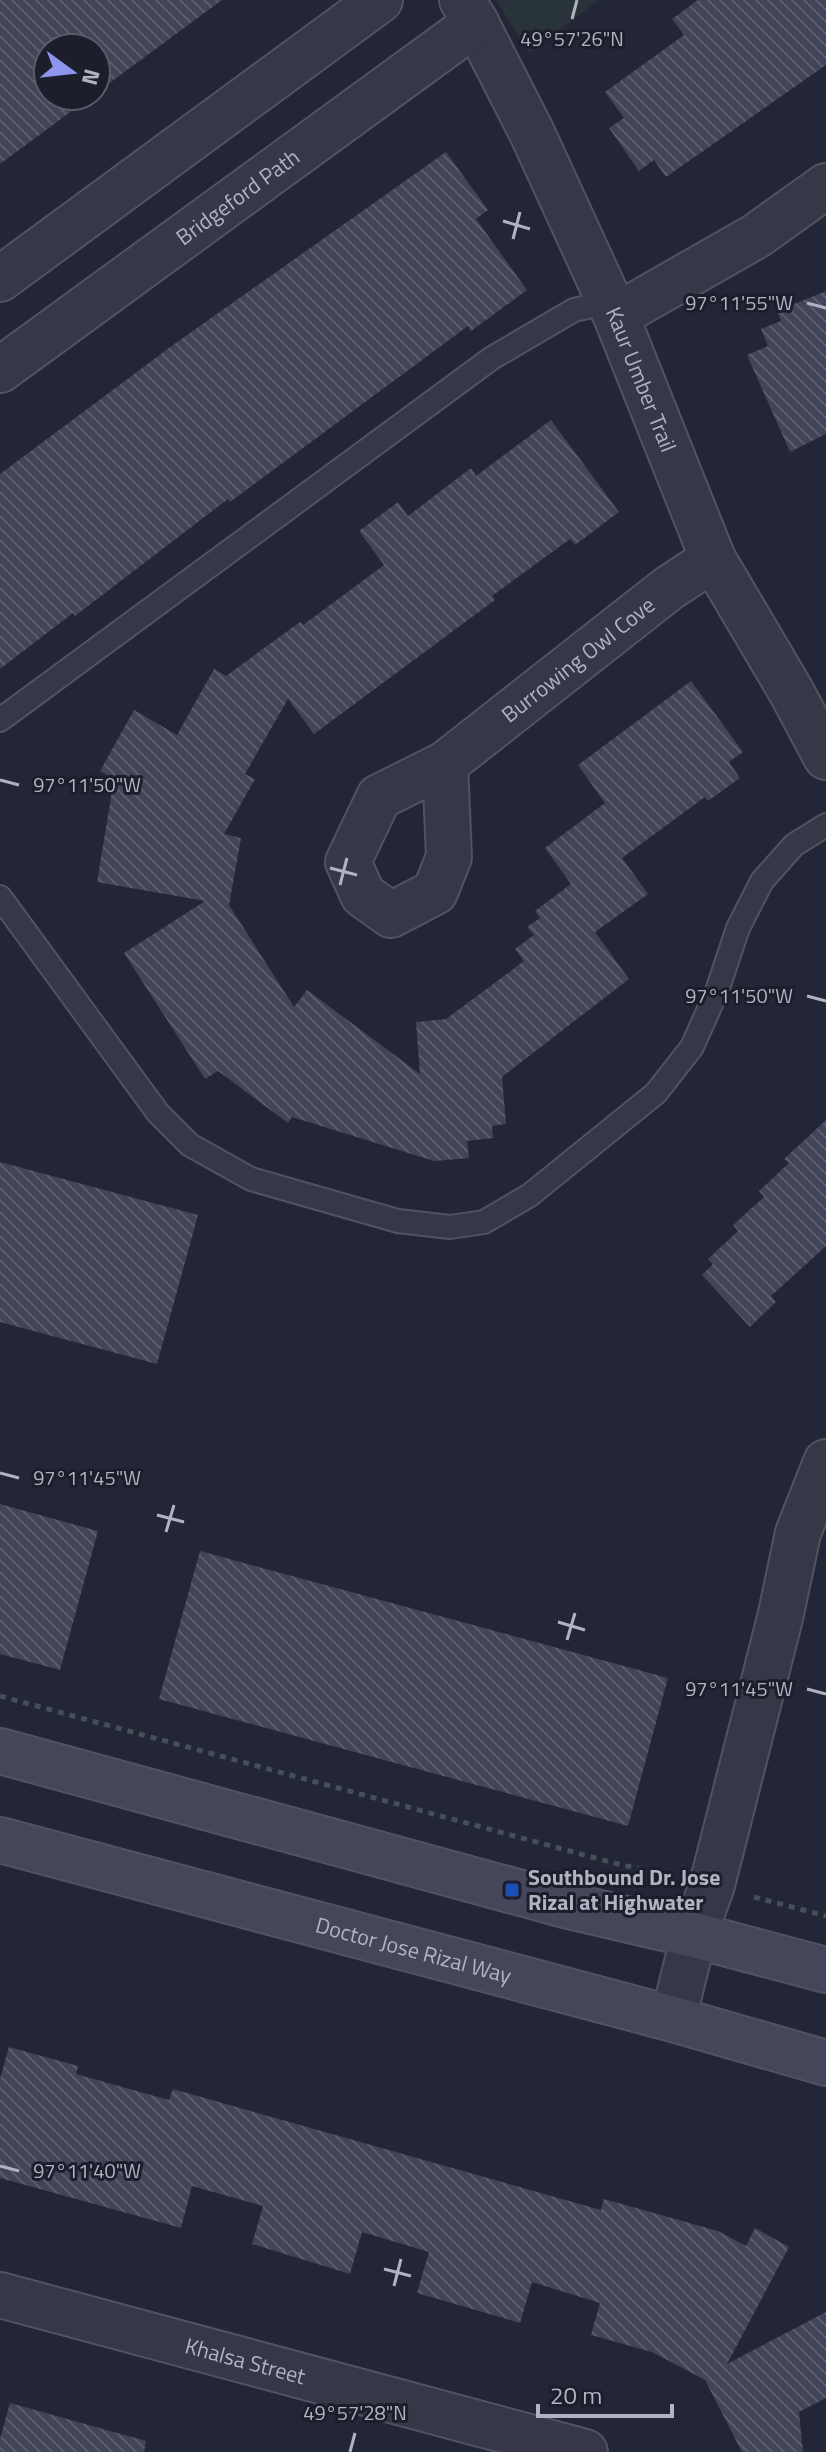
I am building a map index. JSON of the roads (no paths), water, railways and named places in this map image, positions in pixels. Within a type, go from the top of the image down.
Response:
[{"type":"street","points":[[0,279],[380,0]]},
{"type":"street","name":"Kaur Umber Trail","points":[[469,11],[532,133],[613,309],[713,559],[826,757]]},
{"type":"street","name":"Bridgeford Path","points":[[0,370],[469,11]]},
{"type":"street","points":[[613,309],[756,236],[826,186]]},
{"type":"street","name":"Burrowing Owl Cove","points":[[445,764],[669,588],[713,559]]},
{"type":"street","points":[[673,2019],[694,1935],[712,1885],[780,1618],[812,1536],[826,1462]]},
{"type":"street","points":[[0,1751],[565,1905],[826,1970]]},
{"type":"street","name":"Doctor Jose Rizal Way","points":[[0,1840],[673,2019],[826,2063]]},
{"type":"street","name":"Khalsa Street","points":[[0,2295],[585,2452]]},
{"type":"lane","points":[[0,720],[492,358],[574,310],[613,309]]},
{"type":"lane","points":[[0,897],[158,1113],[190,1145],[251,1179],[398,1221],[450,1227],[484,1222],[530,1195],[656,1093],[692,1047],[717,991],[738,928],[762,881],[794,845],[826,825]]},
{"type":"place","name":"Southbound Dr. Jose Rizal at Highwater","points":[[512,1890]]}]
